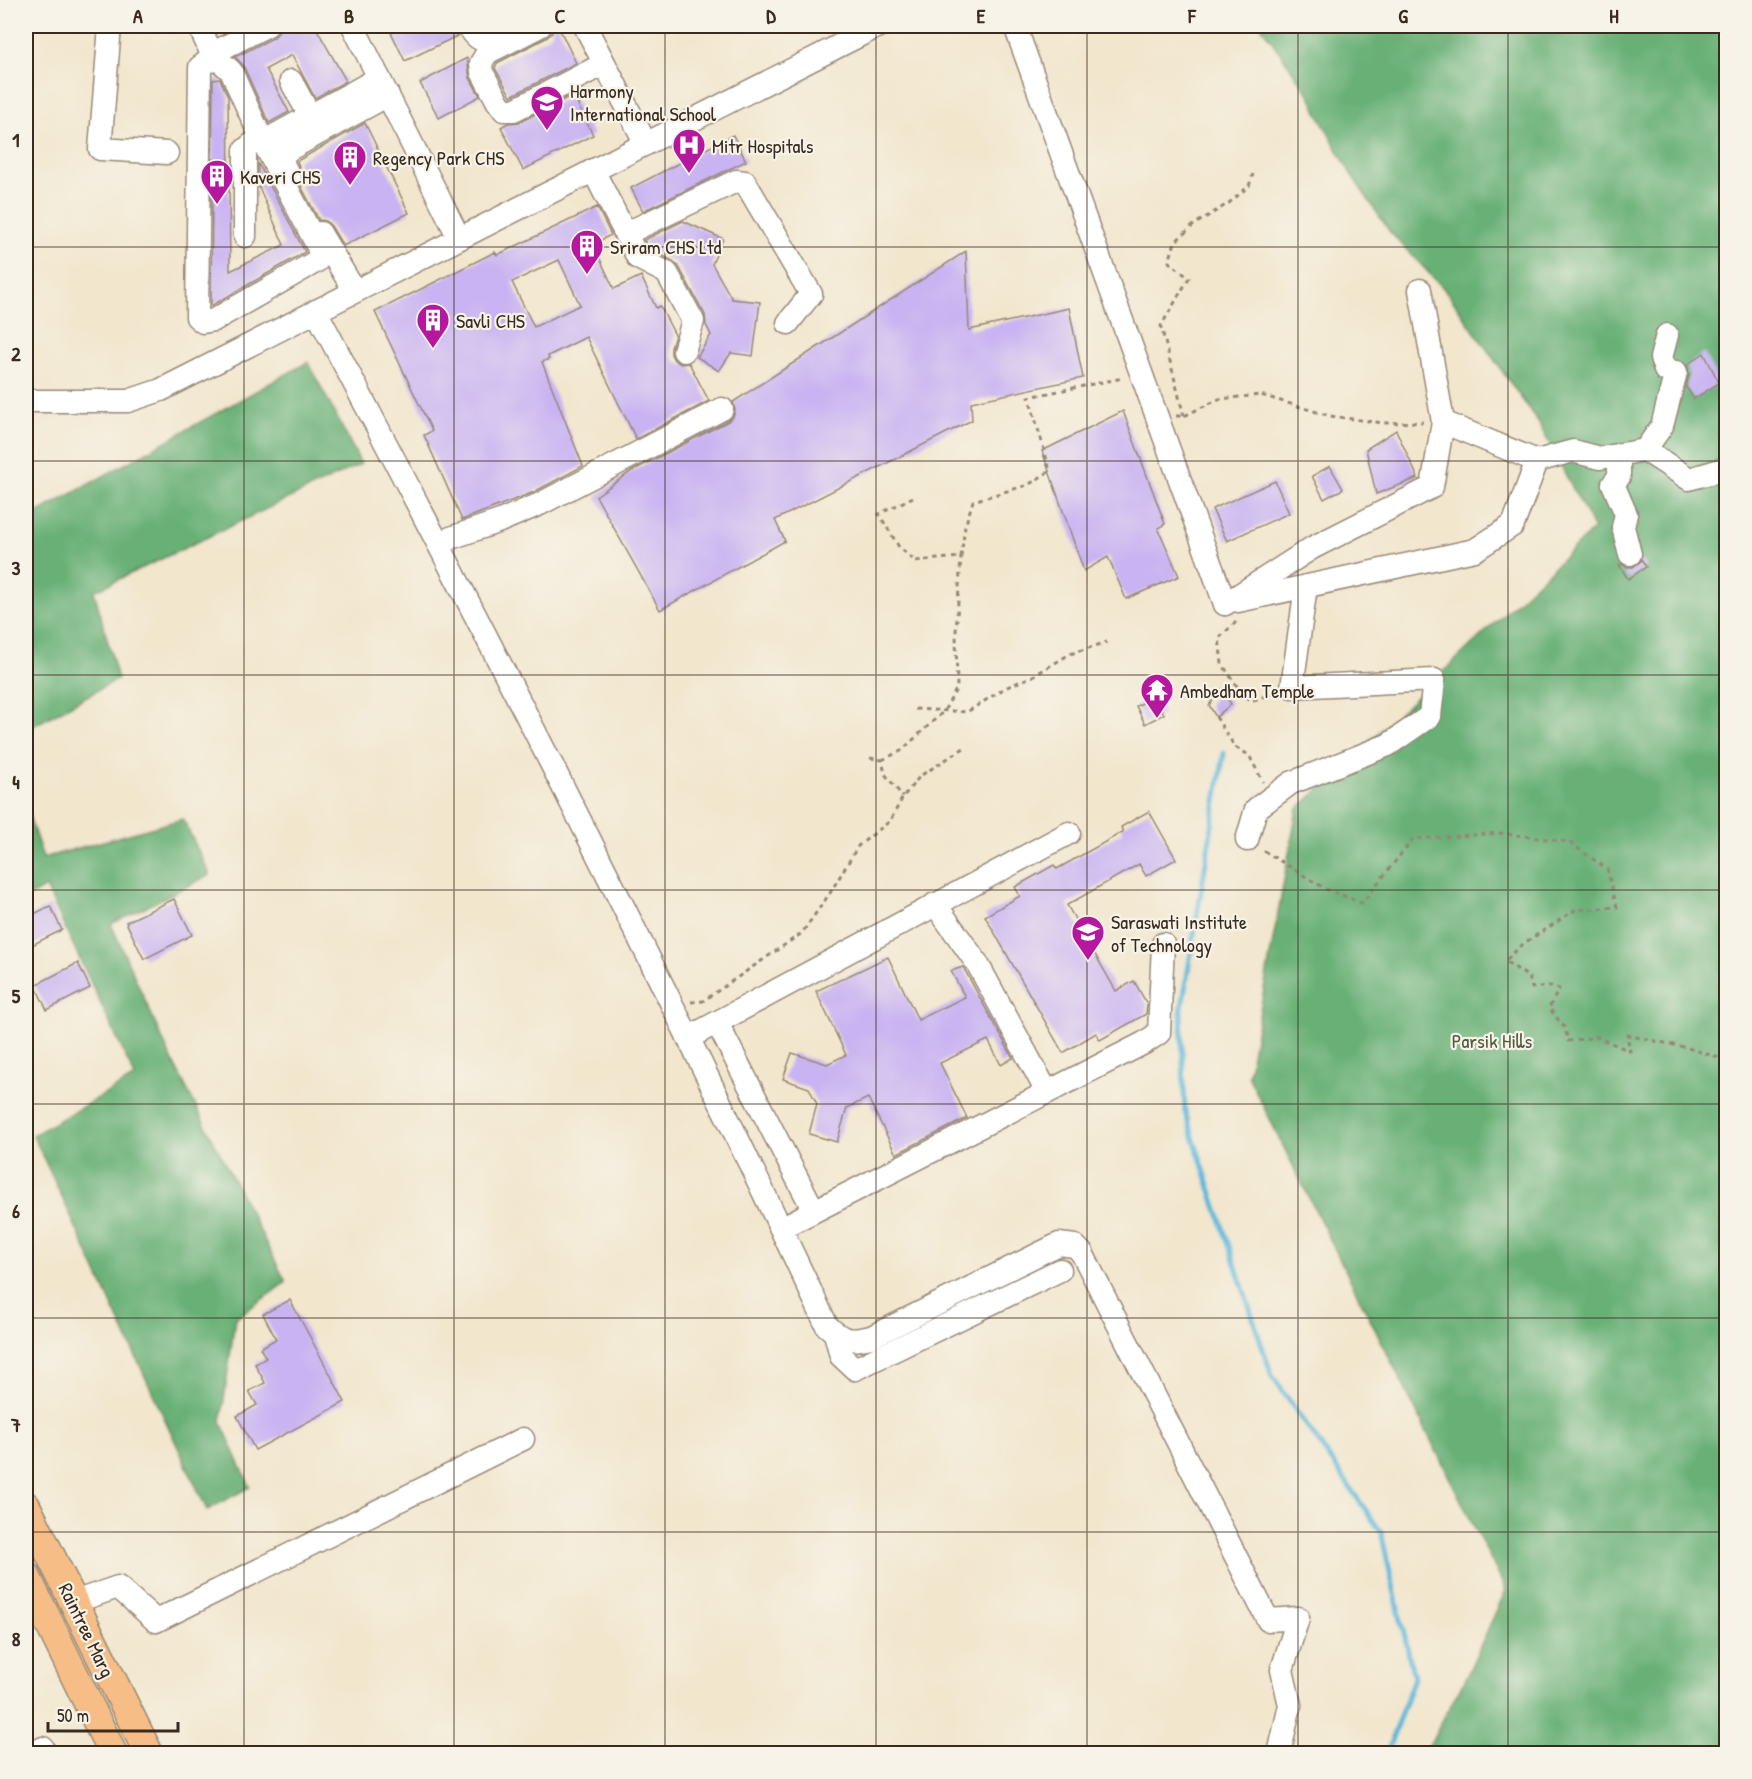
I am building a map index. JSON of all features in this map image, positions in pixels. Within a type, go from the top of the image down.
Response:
[{"type":"main road","name":"Raintree Marg","points":[[26,1506],[149,1754]]},
{"type":"main road","name":"Raintree Marg","points":[[26,1576],[113,1754]]},
{"type":"street","points":[[110,26],[100,149],[167,153]]},
{"type":"street","points":[[199,26],[210,50],[217,51],[266,26]]},
{"type":"street","points":[[353,26],[459,238]]},
{"type":"street","points":[[469,26],[474,36],[481,40],[488,40],[513,26]]},
{"type":"street","points":[[540,26],[487,53],[481,63],[482,72],[504,110],[514,110],[604,64]]},
{"type":"street","points":[[585,26],[646,144]]},
{"type":"street","points":[[26,401],[113,402],[144,397],[878,26]]},
{"type":"street","points":[[1015,26],[1225,604]]},
{"type":"street","points":[[219,60],[227,65],[264,142],[318,246],[320,255],[317,261],[214,320],[203,322],[197,317],[200,67],[208,61],[219,60]]},
{"type":"street","points":[[291,81],[310,116]]},
{"type":"street","points":[[245,236],[245,150],[252,144],[264,142],[310,116],[383,86]]},
{"type":"street","points":[[354,291],[284,166],[282,157],[288,150],[383,86]]},
{"type":"street","points":[[594,170],[638,258],[667,273],[693,321],[684,351]]},
{"type":"street","points":[[625,234],[736,181],[745,182],[811,294],[788,322]]},
{"type":"street","points":[[1225,604],[1312,548],[1432,487],[1443,422],[1420,290]]},
{"type":"street","points":[[316,311],[439,542],[743,1146],[827,1326],[840,1338],[853,1341],[871,1337],[1059,1244],[1075,1246],[1082,1253],[1268,1620],[1298,1618],[1282,1670],[1290,1705],[1280,1754]]},
{"type":"street","points":[[1645,450],[1662,426],[1676,372],[1665,370],[1661,358],[1667,335]]},
{"type":"street","points":[[439,542],[500,521],[540,504],[722,409]]},
{"type":"street","points":[[1443,422],[1537,460],[1573,451],[1600,458],[1645,450],[1689,479],[1724,469],[1726,471]]},
{"type":"street","points":[[1618,455],[1619,477],[1613,484],[1626,514],[1623,527],[1630,554]]},
{"type":"street","points":[[1225,604],[1474,550],[1513,525],[1537,460]]},
{"type":"street","points":[[1247,840],[1256,809],[1291,783],[1388,745],[1430,717],[1434,680],[1292,687],[1306,586]]},
{"type":"street","points":[[688,1038],[1069,833]]},
{"type":"street","points":[[935,904],[977,963],[1047,1092]]},
{"type":"street","points":[[782,1228],[1144,1043],[1159,1033],[1163,944]]},
{"type":"street","points":[[717,1023],[814,1211]]},
{"type":"street","points":[[835,1333],[841,1356],[855,1369],[1059,1270]]},
{"type":"street","points":[[74,1602],[118,1587],[156,1621],[523,1439]]},
{"type":"path","points":[[1184,416],[1161,326],[1189,278],[1168,262],[1175,242],[1194,225],[1229,203],[1249,186],[1253,174]]},
{"type":"path","points":[[870,758],[882,760],[901,751],[944,711],[957,688],[956,632],[961,557],[965,526],[973,501],[1028,485],[1050,471],[1029,398],[1141,375]]},
{"type":"path","points":[[1156,415],[1184,416],[1219,399],[1261,395],[1330,416],[1383,423],[1443,422]]},
{"type":"path","points":[[913,497],[879,514],[899,547],[915,561],[961,557]]},
{"type":"path","points":[[1244,618],[1236,622],[1219,638],[1222,664],[1239,689],[1251,701],[1292,687]]},
{"type":"path","points":[[915,709],[967,712],[1005,688],[1033,676],[1070,654],[1107,642]]},
{"type":"path","points":[[1216,717],[1235,747],[1249,755],[1270,798]]},
{"type":"path","points":[[671,1004],[703,1001],[802,933],[830,893],[858,846],[890,821],[903,797],[920,776],[964,748]]},
{"type":"path","points":[[882,760],[885,774],[903,797]]},
{"type":"path","points":[[1247,840],[1326,890],[1362,903],[1413,839],[1500,833],[1569,842],[1606,869],[1617,907],[1575,910],[1523,944],[1505,961],[1529,977],[1532,988],[1550,986],[1559,989],[1548,1008],[1565,1028],[1568,1041],[1597,1037],[1630,1051],[1627,1035],[1688,1048],[1726,1060]]},
{"type":"green space","name":"Parsik Hills","points":[[1261,26],[1726,26],[1726,1753],[1425,1753],[1467,1675],[1506,1590],[1248,1076],[1297,810],[1594,529],[1538,422],[1446,291],[1390,232],[1351,174],[1311,97]]},
{"type":"green space","points":[[308,362],[361,464],[94,591],[118,679],[26,730],[28,518]]},
{"type":"green space","points":[[26,807],[43,858],[183,819],[210,875],[111,924],[169,1054],[286,1282],[235,1319],[221,1422],[250,1487],[207,1510],[33,1135],[135,1077],[46,887],[26,898]]},
{"type":"building","name":"Kaveri CHS","points":[[279,26],[315,26],[346,81],[315,98],[292,55],[266,69],[289,112],[269,123],[243,65],[235,57],[273,38],[278,33]]},
{"type":"building","points":[[388,26],[456,26],[459,35],[405,61]]},
{"type":"building","points":[[553,26],[558,26],[576,63],[511,96],[495,68],[497,63],[546,38],[552,33]]},
{"type":"building","points":[[467,58],[470,78],[480,96],[439,118],[420,83]]},
{"type":"building","name":"Kaveri CHS","points":[[220,79],[228,97],[230,271],[284,245],[258,185],[258,163],[305,252],[211,306],[213,80]]},
{"type":"building","name":"Harmony International School","points":[[573,95],[593,135],[523,170],[501,127],[508,123],[520,122]]},
{"type":"building","name":"Regency Park CHS","points":[[365,123],[409,213],[343,246],[331,226],[326,221],[319,220],[301,186],[303,178],[297,161]]},
{"type":"building","name":"Mitr Hospitals","points":[[733,135],[746,161],[643,211],[631,188]]},
{"type":"building","points":[[597,207],[611,235],[593,244],[614,289],[641,276],[656,308],[660,306],[675,335],[671,348],[674,360],[681,364],[689,363],[709,401],[636,439],[586,337],[548,356],[549,359],[542,362],[583,466],[534,492],[462,520],[424,435],[432,431],[375,312],[495,252],[497,255]],"holes":[[[559,260],[580,305],[534,327],[512,282]]]},
{"type":"building","points":[[683,221],[723,239],[712,264],[732,299],[760,302],[753,356],[731,353],[719,371],[697,357],[711,335],[706,325],[705,315],[679,267],[673,261],[648,248],[644,240]]},
{"type":"building","points":[[966,251],[969,330],[1069,308],[1083,378],[971,402],[972,420],[775,520],[785,541],[660,610],[596,496],[632,471],[728,421],[733,417],[735,410],[733,402]]},
{"type":"building","points":[[1704,353],[1719,383],[1694,399],[1686,387],[1689,375],[1687,365]]},
{"type":"building","points":[[1123,411],[1165,524],[1158,528],[1179,576],[1126,599],[1108,557],[1084,571],[1042,451]]},
{"type":"building","points":[[1396,430],[1418,478],[1376,494],[1366,449]]},
{"type":"building","points":[[1330,466],[1343,489],[1324,499],[1312,476]]},
{"type":"building","points":[[1275,481],[1289,513],[1227,541],[1212,509]]},
{"type":"building","points":[[1642,560],[1646,567],[1628,579],[1619,565],[1633,567]]},
{"type":"building","points":[[1221,689],[1231,704],[1216,717],[1209,705]]},
{"type":"building","points":[[1155,697],[1164,714],[1145,724],[1136,706]]},
{"type":"building","points":[[1149,811],[1176,859],[1146,876],[1139,864],[1067,905],[1116,991],[1134,981],[1147,1004],[1146,1014],[1100,1040],[1096,1033],[1063,1053],[985,916],[1020,896],[1015,887],[1054,865],[1057,869],[1123,832],[1121,827]]},
{"type":"building","points":[[174,899],[192,935],[144,959],[126,922]]},
{"type":"building","points":[[50,906],[62,930],[26,948],[26,918]]},
{"type":"building","points":[[888,957],[918,1020],[965,997],[951,971],[963,967],[1013,1058],[1001,1065],[988,1040],[940,1063],[967,1118],[896,1154],[868,1098],[847,1108],[837,1142],[809,1134],[817,1104],[809,1088],[783,1079],[792,1053],[827,1064],[846,1055],[816,991]]},
{"type":"building","points":[[78,963],[90,988],[47,1010],[35,985]]},
{"type":"building","points":[[290,1300],[345,1402],[255,1450],[237,1416],[257,1405],[249,1391],[265,1383],[255,1364],[266,1358],[260,1348],[276,1339],[263,1314]]},
{"type":"waterway","points":[[1224,753],[1181,1013],[1185,1112],[1272,1376],[1381,1532],[1414,1678],[1386,1754]]},
{"type":"place","name":"Harmony International School","points":[[547,131]]},
{"type":"place","name":"Mitr Hospitals","points":[[689,174]]},
{"type":"place","name":"Regency Park CHS","points":[[350,186]]},
{"type":"place","name":"Kaveri CHS","points":[[217,205]]},
{"type":"place","name":"Sriram CHS Ltd","points":[[587,275]]},
{"type":"place","name":"Savli CHS","points":[[433,349]]},
{"type":"place","name":"Ambedham Temple","points":[[1157,719]]},
{"type":"place","name":"Saraswati Institute of Technology","points":[[1088,961]]}]
